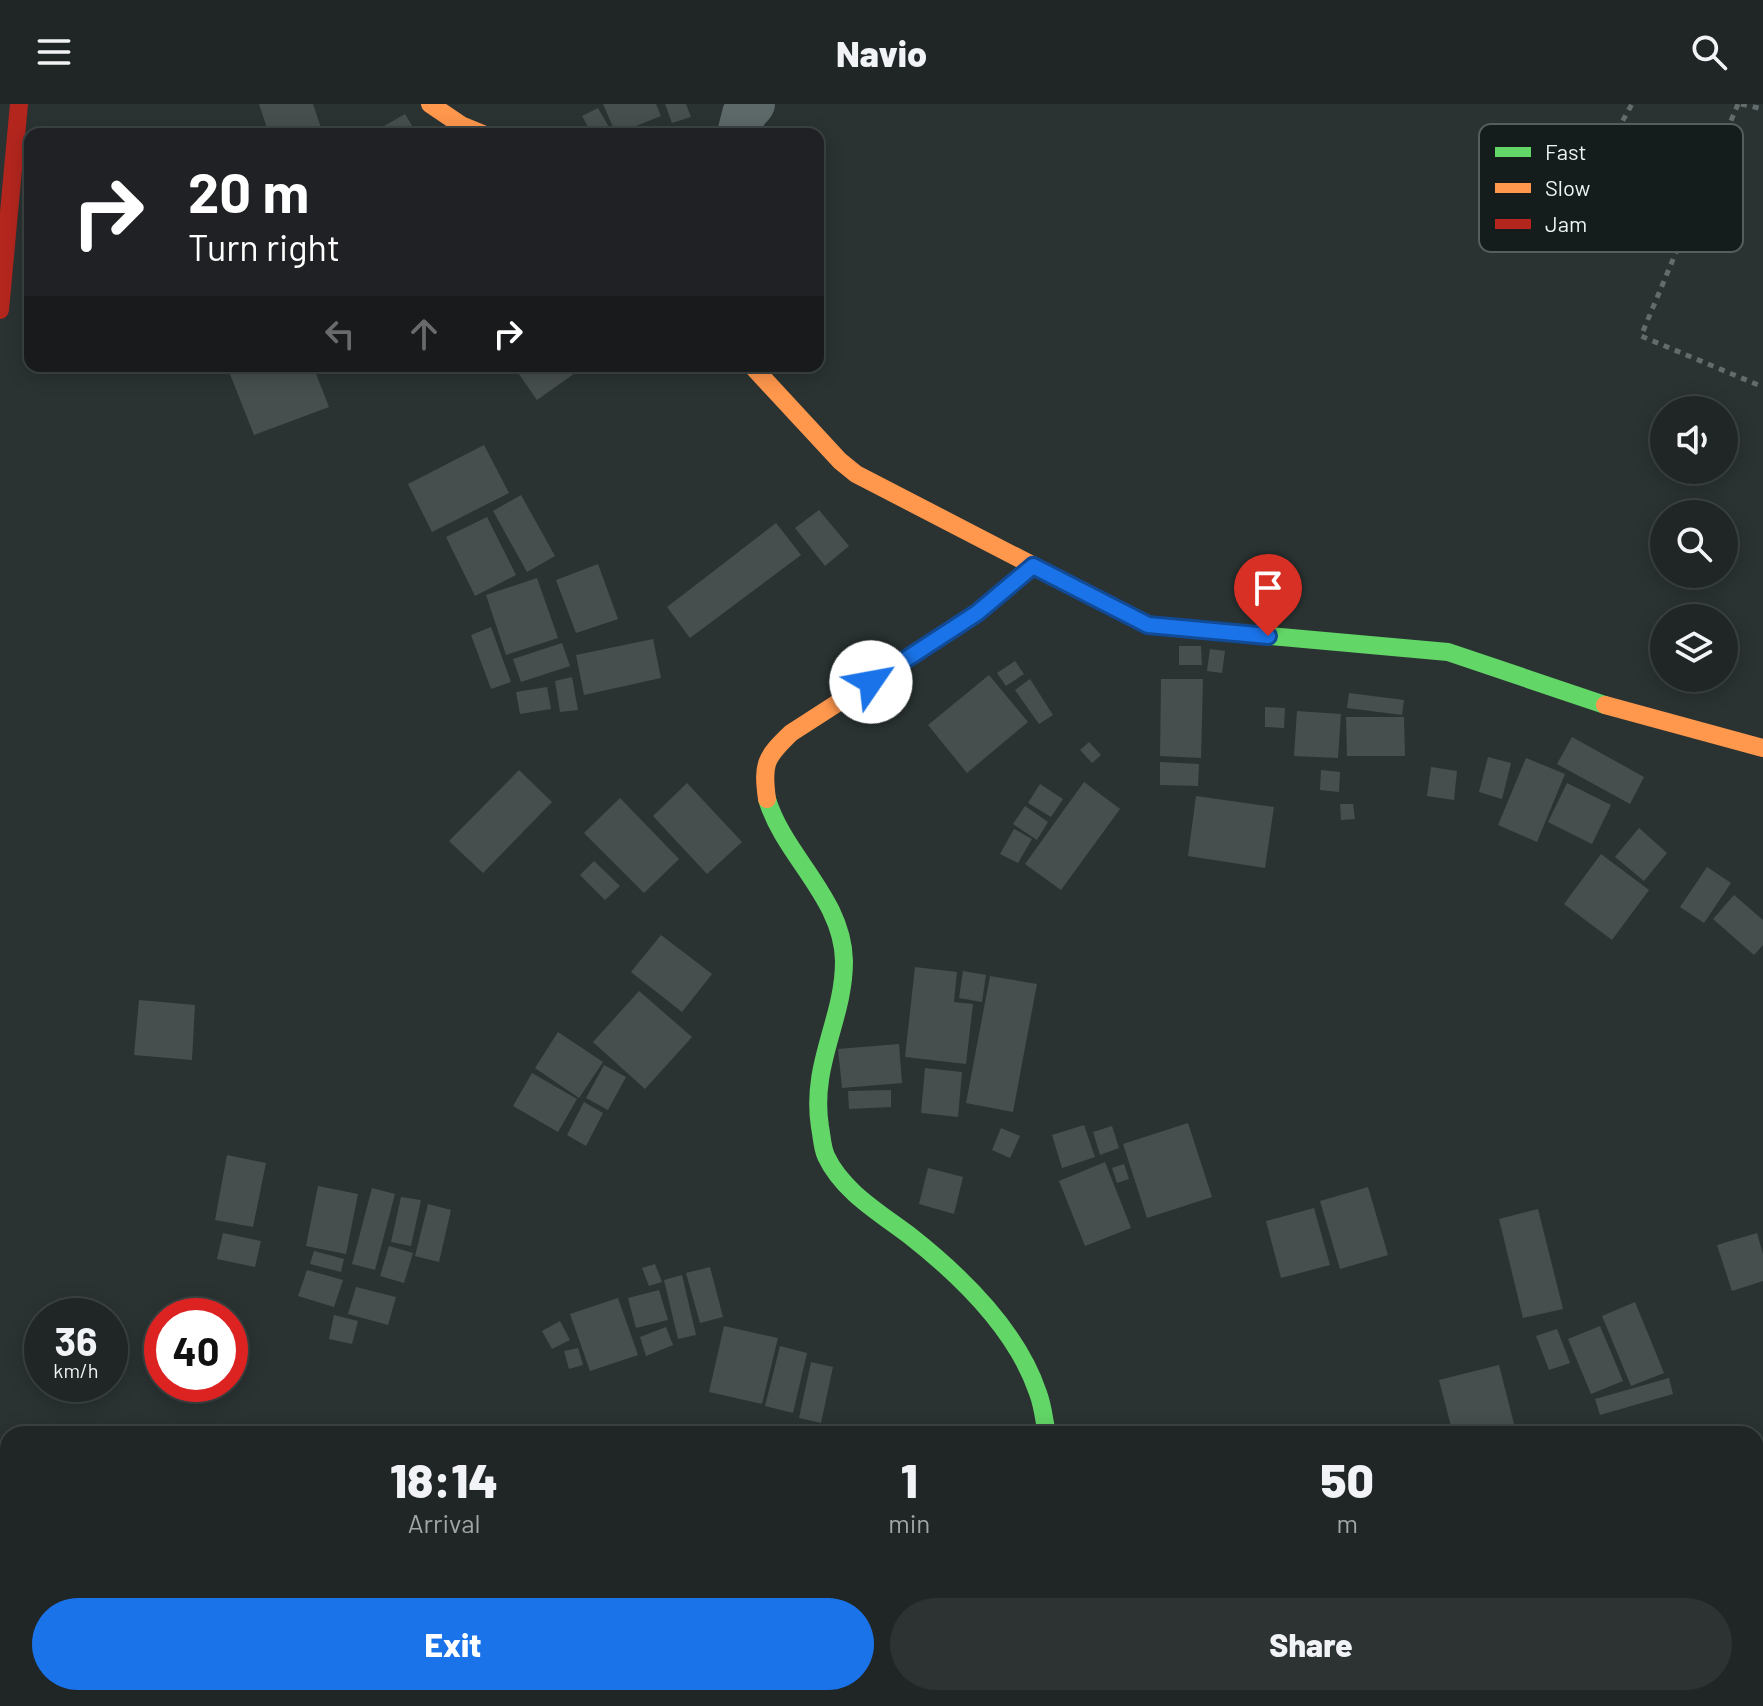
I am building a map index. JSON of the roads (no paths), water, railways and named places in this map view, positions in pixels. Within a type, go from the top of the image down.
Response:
[{"type":"street","points":[[0,310],[19,104]]},
{"type":"street","points":[[430,104],[468,128]]},
{"type":"street","points":[[740,128],[744,114],[753,104]]},
{"type":"street","points":[[758,372],[840,461],[856,474],[1148,625],[1448,652],[1590,701],[1763,748]]},
{"type":"street","points":[[1033,566],[977,613],[791,733],[771,752],[763,777],[780,831],[835,916],[842,938],[845,966],[843,990],[819,1072],[818,1114],[825,1157],[840,1179],[925,1249],[970,1292],[1001,1328],[1038,1391],[1045,1426]]}]
